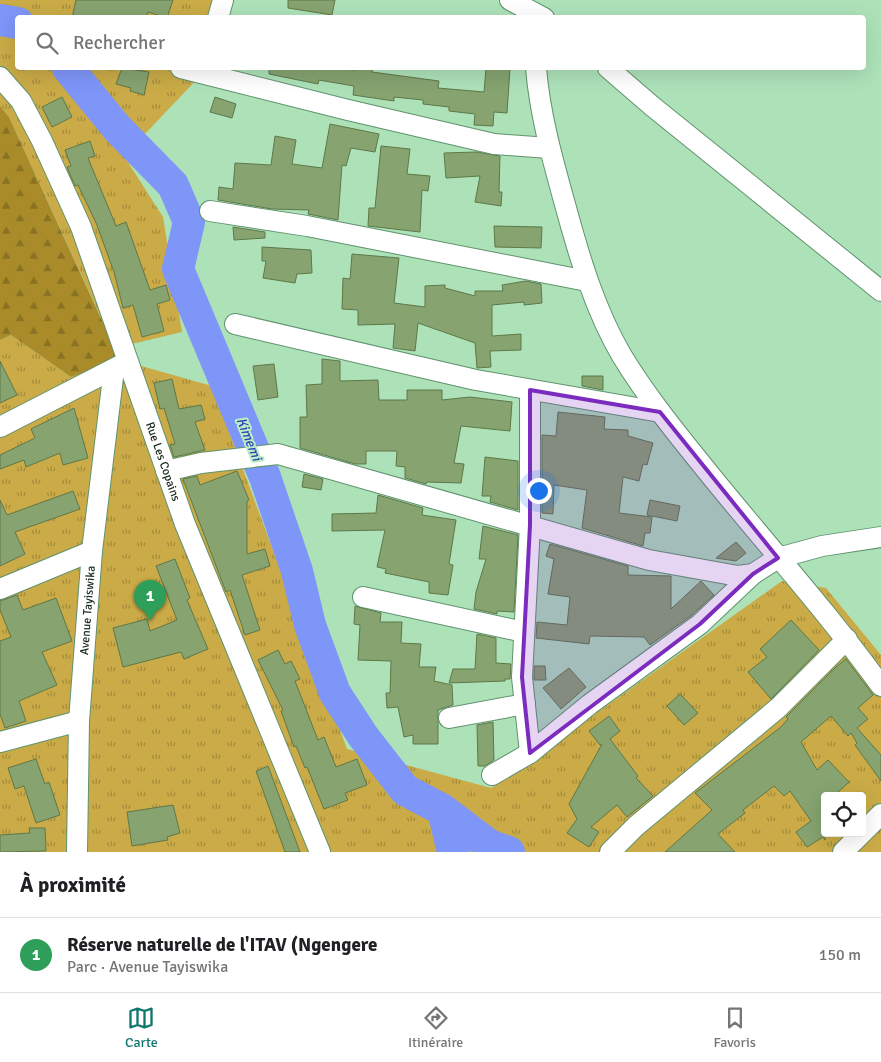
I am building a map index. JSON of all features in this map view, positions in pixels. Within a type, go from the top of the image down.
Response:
[{"type":"street","points":[[219,15],[223,0]]},
{"type":"street","points":[[510,0],[536,11]]},
{"type":"street","points":[[204,70],[348,110],[494,144],[549,148]]},
{"type":"street","points":[[536,70],[539,104],[549,148],[586,281],[622,354],[660,412],[778,558],[848,639],[881,686]]},
{"type":"street","points":[[610,70],[881,291]]},
{"type":"street","name":"Rue Les Copains","points":[[0,77],[21,101],[46,149],[81,227],[121,365],[166,471],[207,583],[320,852]]},
{"type":"street","points":[[210,211],[307,226],[586,281]]},
{"type":"street","points":[[235,324],[530,390],[660,412]]},
{"type":"street","points":[[0,428],[121,365]]},
{"type":"street","name":"Avenue Tayiswika","points":[[77,852],[79,722],[92,551],[121,365]]},
{"type":"street","points":[[530,390],[530,526],[522,677],[530,753]]},
{"type":"street","points":[[166,471],[236,458],[278,454],[649,560],[738,576],[753,574]]},
{"type":"street","points":[[492,775],[530,753],[590,704],[700,624],[753,574],[778,558],[822,546],[881,537]]},
{"type":"street","points":[[0,589],[92,551]]},
{"type":"street","points":[[363,597],[524,632]]},
{"type":"street","points":[[610,852],[636,826],[778,708],[848,639]]},
{"type":"street","points":[[449,718],[525,704]]},
{"type":"street","points":[[0,742],[79,722]]},
{"type":"street","points":[[843,852],[881,814]]},
{"type":"highlighted area","points":[[530,390],[660,412],[778,558],[753,574],[700,624],[530,753],[522,677],[530,525]]},
{"type":"green space","points":[[0,0],[219,0],[215,15],[15,15],[15,70],[202,70],[201,75],[124,156],[163,217],[182,332],[115,348],[9,117],[0,106]]},
{"type":"green space","points":[[0,106],[9,117],[120,360],[71,377],[11,335],[0,340]]},
{"type":"green space","points":[[11,335],[71,377],[120,360],[212,386],[347,749],[491,788],[782,581],[826,588],[881,655],[881,852],[0,852],[0,340]]},
{"type":"building","points":[[76,0],[173,0],[168,15],[158,15],[148,12],[147,15],[73,15]]},
{"type":"building","points":[[288,0],[335,0],[332,15],[288,8]]},
{"type":"building","points":[[121,70],[149,72],[144,95],[130,91],[131,88],[116,84]]},
{"type":"building","points":[[269,70],[372,70],[372,72],[439,81],[438,88],[484,92],[486,70],[510,70],[507,113],[494,112],[493,126],[474,125],[475,114],[449,111],[449,107],[423,104],[423,100],[394,97],[394,101],[353,95],[354,86],[319,80],[318,84],[269,74]]},
{"type":"building","points":[[62,97],[72,117],[52,127],[42,107]]},
{"type":"building","points":[[215,97],[236,104],[232,118],[210,112]]},
{"type":"building","points":[[330,124],[379,134],[375,152],[351,148],[346,166],[342,165],[338,220],[308,214],[309,210],[272,209],[218,200],[219,187],[233,189],[235,163],[271,165],[275,136],[296,140],[292,164],[322,168]]},
{"type":"building","points":[[90,141],[95,156],[88,158],[116,226],[126,222],[150,290],[166,285],[170,300],[157,304],[164,331],[142,337],[133,305],[123,308],[114,272],[97,225],[78,185],[75,186],[67,167],[71,166],[65,150]]},
{"type":"building","points":[[381,146],[410,149],[407,174],[430,176],[428,191],[422,190],[420,232],[368,226],[369,208],[375,208]]},
{"type":"building","points":[[477,152],[500,156],[499,192],[502,192],[501,206],[475,202],[480,176],[446,178],[444,153]]},
{"type":"building","points":[[494,226],[542,227],[541,248],[495,247]]},
{"type":"building","points":[[233,227],[265,232],[265,238],[234,240]]},
{"type":"building","points":[[262,247],[311,250],[312,273],[297,274],[295,283],[263,278],[266,261],[262,261]]},
{"type":"building","points":[[352,254],[399,258],[394,303],[425,307],[425,286],[445,285],[445,288],[475,296],[475,291],[503,291],[502,285],[526,281],[541,284],[542,303],[524,305],[524,302],[492,305],[492,336],[521,334],[521,350],[490,351],[491,367],[477,368],[475,343],[418,323],[415,351],[393,348],[395,324],[358,325],[358,310],[342,309],[343,278],[350,279]]},
{"type":"building","points":[[322,359],[340,361],[340,381],[378,380],[379,400],[407,400],[407,390],[442,390],[442,400],[470,397],[512,402],[510,431],[461,426],[454,463],[464,464],[461,483],[427,482],[426,484],[405,478],[405,467],[396,466],[397,451],[366,451],[366,464],[355,464],[300,448],[300,417],[307,417],[306,385],[322,384]]},
{"type":"building","points":[[0,361],[17,395],[0,403]]},
{"type":"building","points":[[274,364],[278,397],[258,400],[253,366]]},
{"type":"building","points":[[582,376],[603,376],[603,390],[582,386]]},
{"type":"building","points":[[172,379],[179,409],[201,405],[205,419],[195,422],[205,450],[174,457],[170,445],[175,444],[164,408],[160,409],[154,383]]},
{"type":"building","points":[[74,408],[88,458],[63,465],[60,453],[26,467],[24,460],[0,469],[0,455],[35,438],[31,429]]},
{"type":"building","points":[[558,412],[605,417],[604,429],[628,430],[628,436],[653,443],[647,465],[643,464],[639,481],[623,477],[619,513],[652,517],[650,533],[645,533],[643,546],[582,528],[587,490],[554,485],[553,514],[542,513],[542,435],[556,436]]},
{"type":"building","points":[[485,457],[518,461],[518,510],[490,502],[491,496],[482,496]]},
{"type":"building","points":[[237,471],[249,500],[247,501],[247,554],[265,549],[270,566],[242,575],[260,630],[245,635],[230,590],[226,592],[183,479],[197,476],[200,485]]},
{"type":"building","points":[[304,474],[323,479],[321,490],[302,487]]},
{"type":"building","points":[[73,491],[80,509],[15,532],[25,554],[0,566],[0,500],[7,515]]},
{"type":"building","points":[[378,495],[423,508],[422,515],[456,520],[449,564],[453,565],[448,595],[429,593],[429,582],[385,573],[386,569],[377,567],[385,530],[332,531],[332,514],[376,513]]},
{"type":"building","points":[[650,500],[680,506],[677,521],[647,515]]},
{"type":"building","points":[[483,526],[518,535],[514,612],[497,611],[497,614],[474,609],[476,592],[486,559],[479,559]]},
{"type":"building","points":[[736,542],[746,553],[736,561],[716,558]]},
{"type":"building","points":[[550,544],[628,566],[628,575],[671,576],[671,609],[701,581],[714,595],[692,615],[650,645],[644,637],[590,636],[589,644],[536,638],[537,622],[567,625],[570,597],[548,594],[554,559],[546,556]]},
{"type":"building","points":[[175,559],[190,598],[187,600],[208,649],[184,659],[181,652],[123,667],[113,628],[147,619],[150,631],[177,620],[156,566]]},
{"type":"building","points":[[17,595],[23,610],[56,598],[72,641],[42,652],[57,685],[19,701],[26,721],[5,728],[0,714],[0,641],[11,637],[0,610],[0,601]]},
{"type":"building","points":[[355,606],[381,613],[380,622],[402,622],[401,643],[421,644],[419,667],[436,667],[434,681],[452,685],[453,705],[438,710],[438,744],[413,744],[413,735],[404,737],[398,707],[387,708],[386,693],[390,693],[391,661],[358,660],[360,625],[354,624]]},
{"type":"building","points":[[791,620],[819,650],[771,699],[748,672],[767,657],[760,649]]},
{"type":"building","points":[[477,634],[496,638],[496,663],[511,664],[510,679],[505,679],[505,681],[449,683],[453,669],[475,669]]},
{"type":"building","points":[[278,650],[285,664],[291,661],[300,679],[295,681],[318,740],[324,737],[336,767],[357,759],[367,785],[345,793],[348,800],[324,809],[307,767],[305,768],[296,746],[294,747],[281,711],[283,710],[258,660]]},
{"type":"building","points":[[846,659],[873,695],[858,708],[868,719],[857,728],[881,755],[881,781],[855,745],[857,743],[851,733],[848,736],[831,716],[801,742],[817,770],[828,760],[849,782],[838,792],[821,792],[821,837],[823,837],[807,847],[796,832],[811,821],[790,791],[784,796],[774,786],[743,810],[745,813],[718,834],[735,852],[665,852],[712,810],[695,793],[781,727],[788,719],[786,717]]},
{"type":"building","points":[[534,666],[545,666],[546,680],[534,680]]},
{"type":"building","points":[[569,668],[586,687],[561,709],[543,688]]},
{"type":"building","points":[[680,694],[698,713],[684,725],[667,706]]},
{"type":"building","points":[[609,716],[620,731],[610,739],[638,776],[636,778],[653,796],[627,817],[617,805],[591,827],[599,832],[589,847],[567,833],[577,819],[569,804],[602,744],[600,745],[589,731]]},
{"type":"building","points":[[493,722],[494,760],[485,766],[478,766],[477,725]]},
{"type":"building","points":[[36,759],[45,784],[49,782],[60,815],[36,823],[24,786],[15,789],[8,768]]},
{"type":"building","points":[[268,766],[300,852],[285,852],[256,771]]},
{"type":"building","points":[[173,805],[180,833],[167,837],[168,840],[132,846],[127,812]]},
{"type":"building","points":[[29,828],[45,828],[46,851],[0,852],[0,835],[30,833]]},
{"type":"waterway","name":"Kimemi","points":[[0,20],[15,22]]},
{"type":"waterway","name":"Kimemi","points":[[70,70],[117,128],[173,185],[189,222],[178,269],[265,477],[297,571],[310,625],[335,693],[363,736],[405,790],[443,810],[489,845],[509,852]]},
{"type":"waterway","points":[[443,810],[453,852]]},
{"type":"place","name":"Réserve naturelle de l'ITAV (Ngengere","points":[[150,621]]}]
